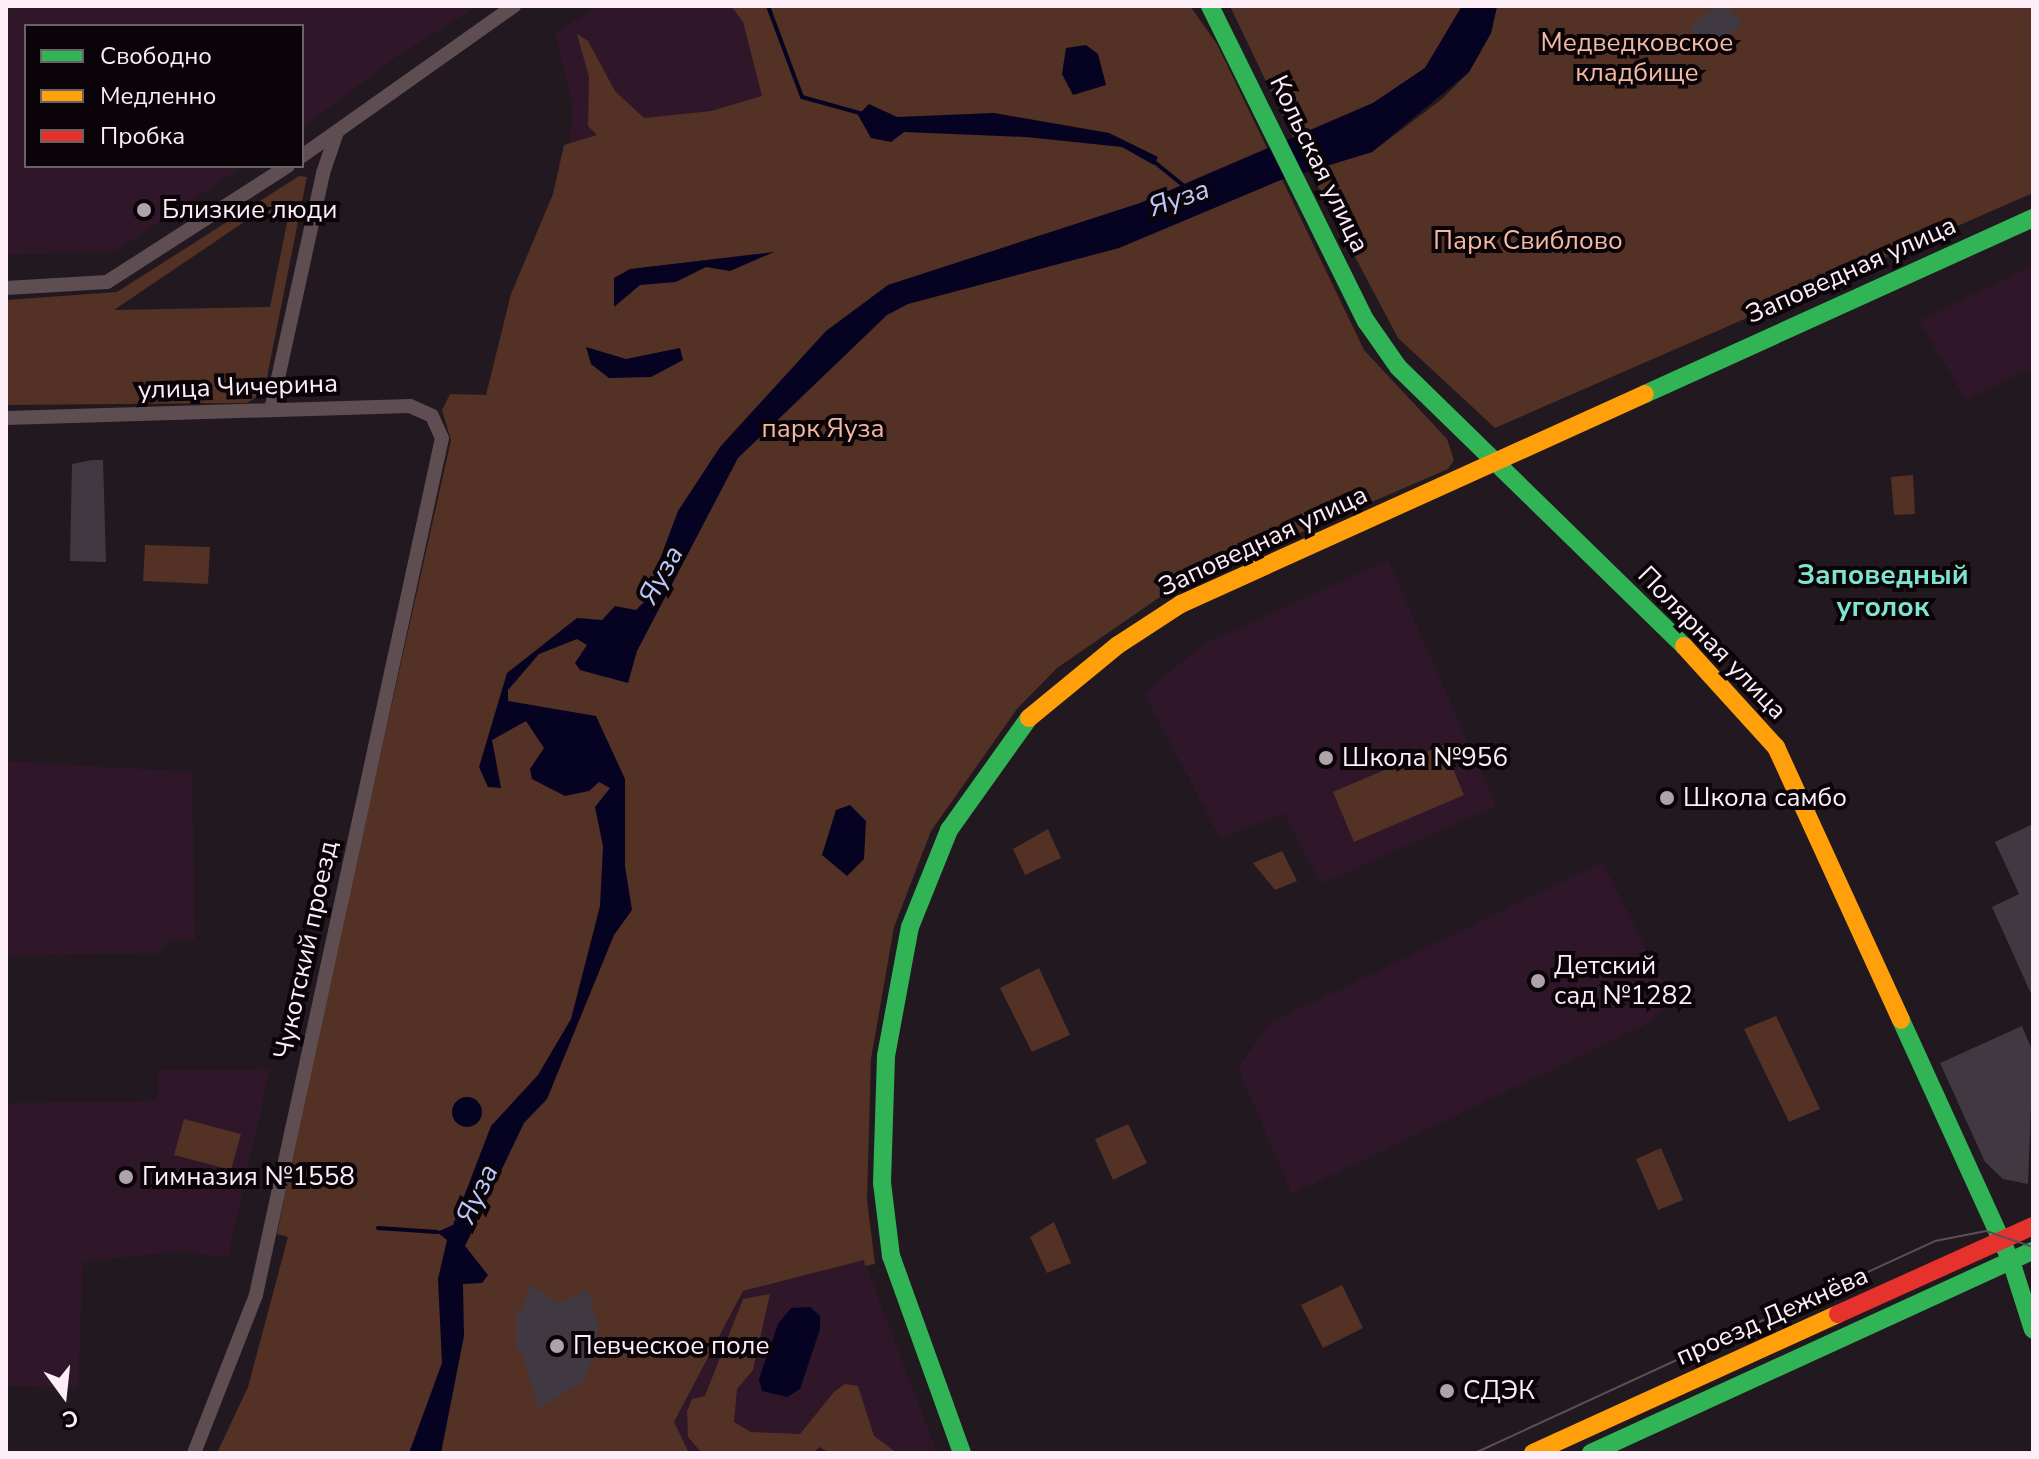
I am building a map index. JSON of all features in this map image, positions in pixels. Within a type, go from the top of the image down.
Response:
[{"type":"main road","name":"Кольская улица","points":[[1210,6],[1381,344]]},
{"type":"main road","name":"Заповедная улица","points":[[962,1453],[894,1270],[882,1183],[890,1018],[910,927],[949,830],[1024,722],[1118,645],[1193,598],[2033,218]]},
{"type":"main road","name":"Полярная улица","points":[[1381,344],[1493,463],[1744,705],[1776,747],[2011,1261],[2033,1330]]},
{"type":"main road","name":"проезд Дежнёва","points":[[1533,1453],[2033,1226]]},
{"type":"main road","name":"проезд Дежнёва","points":[[1591,1453],[2033,1251]]},
{"type":"main road","name":"Полярная улица","points":[[2011,1261],[2033,1283]]},
{"type":"street","points":[[304,155],[442,51],[514,6]]},
{"type":"street","points":[[271,410],[323,173],[337,132]]},
{"type":"street","points":[[6,288],[107,282],[285,168]]},
{"type":"street","name":"улица Чичерина","points":[[6,418],[410,406],[432,416],[441,450]]},
{"type":"street","name":"Чукотский проезд","points":[[194,1453],[256,1295],[441,450]]},
{"type":"shaded area","points":[[6,6],[478,6],[397,56],[304,126],[304,24],[24,24],[24,168],[241,168],[116,251],[6,255]]},
{"type":"shaded area","points":[[600,6],[731,6],[743,22],[762,97],[711,111],[639,119],[569,146],[573,109],[555,33]]},
{"type":"shaded area","points":[[2033,265],[2033,367],[1966,400],[1919,321]]},
{"type":"shaded area","name":"Школа №956","points":[[1388,560],[1496,806],[1321,884],[1284,813],[1220,838],[1144,693],[1204,644]]},
{"type":"shaded area","points":[[6,761],[192,772],[195,939],[168,940],[160,953],[6,956]]},
{"type":"shaded area","points":[[1603,862],[1672,1003],[1645,1025],[1292,1194],[1238,1068],[1270,1023]]},
{"type":"shaded area","name":"Гимназия №1558","points":[[270,1069],[228,1258],[182,1251],[83,1262],[78,1388],[6,1386],[6,1103],[157,1101],[158,1070]]},
{"type":"shaded area","points":[[864,1260],[937,1453],[689,1453],[674,1422],[743,1291]]},
{"type":"green space","name":"парк Яуза","points":[[731,6],[1190,6],[1217,44],[1364,350],[1447,439],[1454,460],[1448,469],[1173,588],[1057,668],[1017,709],[931,831],[894,927],[871,1059],[867,1200],[875,1264],[865,1266],[864,1260],[743,1291],[674,1422],[689,1453],[217,1453],[248,1387],[288,1237],[277,1234],[315,1046],[451,440],[442,410],[450,394],[486,395],[511,294],[553,194],[564,145],[597,135],[588,126],[589,77],[577,34],[588,41],[615,91],[644,118],[711,111],[762,96],[743,22]]},
{"type":"green space","points":[[1230,6],[1462,6],[1425,68],[1373,103],[1293,138]]},
{"type":"green space","name":"Парк Свиблово","points":[[1497,6],[2033,6],[2033,193],[1495,428],[1398,338],[1309,170],[1372,152],[1442,99],[1469,72],[1491,33]]},
{"type":"green space","points":[[299,176],[307,177],[264,392],[247,403],[6,405],[6,300],[117,292]],"holes":[[[289,213],[270,307],[114,310],[253,216]]]},
{"type":"green space","points":[[1913,475],[1915,514],[1894,515],[1891,477]]},
{"type":"green space","points":[[145,545],[210,547],[208,584],[143,581]]},
{"type":"green space","points":[[1443,745],[1464,795],[1354,842],[1333,792]]},
{"type":"green space","points":[[1048,829],[1061,858],[1025,875],[1013,849]]},
{"type":"green space","points":[[1282,851],[1297,881],[1275,890],[1253,863]]},
{"type":"green space","points":[[1039,968],[1070,1035],[1032,1052],[1000,988]]},
{"type":"green space","points":[[1776,1016],[1820,1109],[1789,1122],[1744,1029]]},
{"type":"green space","points":[[184,1119],[241,1134],[231,1170],[174,1155]]},
{"type":"green space","points":[[1128,1124],[1147,1163],[1113,1180],[1095,1139]]},
{"type":"green space","points":[[1661,1148],[1683,1200],[1658,1210],[1636,1159]]},
{"type":"green space","points":[[1054,1222],[1071,1263],[1047,1273],[1030,1237]]},
{"type":"green space","points":[[1342,1285],[1363,1328],[1323,1348],[1301,1305]]},
{"type":"green space","points":[[770,1294],[753,1370],[737,1389],[734,1422],[751,1432],[800,1434],[834,1392],[845,1384],[858,1386],[874,1436],[897,1453],[829,1453],[820,1447],[812,1453],[702,1453],[688,1437],[687,1411],[692,1399],[705,1396],[743,1299]]},
{"type":"water","name":"Яуза","points":[[1462,6],[1497,6],[1491,33],[1469,72],[1372,152],[1281,180],[1119,248],[908,304],[887,315],[738,458],[637,651],[628,683],[580,670],[575,663],[587,645],[577,639],[539,654],[508,690],[508,701],[596,716],[625,779],[625,866],[632,910],[614,935],[547,1099],[524,1123],[465,1246],[488,1275],[482,1283],[463,1284],[464,1336],[441,1453],[409,1453],[442,1363],[438,1279],[447,1240],[437,1232],[453,1225],[491,1126],[538,1075],[571,1019],[600,906],[603,846],[595,807],[610,788],[599,782],[589,791],[565,796],[532,779],[530,769],[544,748],[526,721],[492,740],[501,788],[488,787],[479,767],[507,673],[577,618],[602,620],[615,606],[636,610],[644,602],[678,511],[720,447],[826,331],[888,285],[1140,203],[1373,103],[1425,68]]},
{"type":"water","points":[[1086,45],[1098,54],[1106,85],[1073,95],[1062,74],[1066,48]]},
{"type":"water","points":[[869,104],[897,117],[994,113],[1109,133],[1158,157],[1154,165],[1122,147],[1026,137],[904,132],[891,142],[871,138],[858,115]]},
{"type":"water","points":[[774,252],[730,271],[706,267],[676,282],[640,285],[614,307],[614,278],[630,269]]},
{"type":"water","points":[[586,347],[626,359],[680,348],[683,360],[651,377],[609,378],[591,364]]},
{"type":"water","points":[[850,805],[866,821],[864,859],[847,876],[822,855],[836,810]]},
{"type":"water","points":[[467,1097],[478,1101],[482,1112],[478,1123],[467,1127],[456,1123],[452,1112],[456,1101]]},
{"type":"water","points":[[810,1307],[820,1316],[820,1329],[800,1389],[787,1397],[762,1391],[759,1379],[778,1324],[791,1308]]},
{"type":"building","points":[[1714,6],[1727,6],[1743,23],[1711,52],[1689,29]]},
{"type":"building","points":[[103,460],[106,562],[70,561],[72,464]]},
{"type":"building","points":[[2033,824],[2033,998],[1992,907],[2019,894],[1995,842]]},
{"type":"building","points":[[2022,1026],[2033,1052],[2028,1184],[2003,1179],[1985,1162],[1940,1063]]},
{"type":"building","name":"Певческое поле","points":[[531,1284],[558,1304],[588,1290],[599,1330],[585,1380],[538,1409],[522,1351],[516,1351],[516,1309],[522,1311]]},
{"type":"waterway","points":[[768,6],[802,97],[863,114]]},
{"type":"waterway","name":"Яуза","points":[[1152,160],[1189,190]]},
{"type":"waterway","points":[[378,1228],[437,1232]]},
{"type":"tram line","points":[[1475,1453],[1935,1241],[1986,1231],[2033,1247]]},
{"type":"traffic: fast","points":[[1210,6],[1366,321],[1398,367],[1684,646]]},
{"type":"traffic: fast","points":[[1645,394],[2033,218]]},
{"type":"traffic: fast","points":[[962,1453],[891,1256],[882,1183],[886,1056],[910,927],[949,830],[1029,718]]},
{"type":"traffic: fast","points":[[1901,1020],[2011,1261],[2033,1330]]},
{"type":"traffic: fast","points":[[1591,1453],[2033,1251]]},
{"type":"traffic: slow","points":[[1029,718],[1118,645],[1181,604],[1645,394]]},
{"type":"traffic: slow","points":[[1684,646],[1776,747],[1901,1020]]},
{"type":"traffic: slow","points":[[1533,1453],[1838,1314]]},
{"type":"traffic: jam","points":[[1838,1314],[2033,1226]]},
{"type":"place","name":"Близкие люди","points":[[144,210]]},
{"type":"place","name":"Школа №956","points":[[1326,758]]},
{"type":"place","name":"Школа самбо","points":[[1667,798]]},
{"type":"place","name":"Детский сад №1282","points":[[1538,981]]},
{"type":"place","name":"Гимназия №1558","points":[[126,1177]]},
{"type":"place","name":"Певческое поле","points":[[557,1346]]},
{"type":"place","name":"СДЭК","points":[[1447,1391]]},
{"type":"district","name":"Заповедный уголок","points":[[1883,591]]},
{"type":"park label","name":"Медведковское кладбище","points":[[1637,58]]}]
